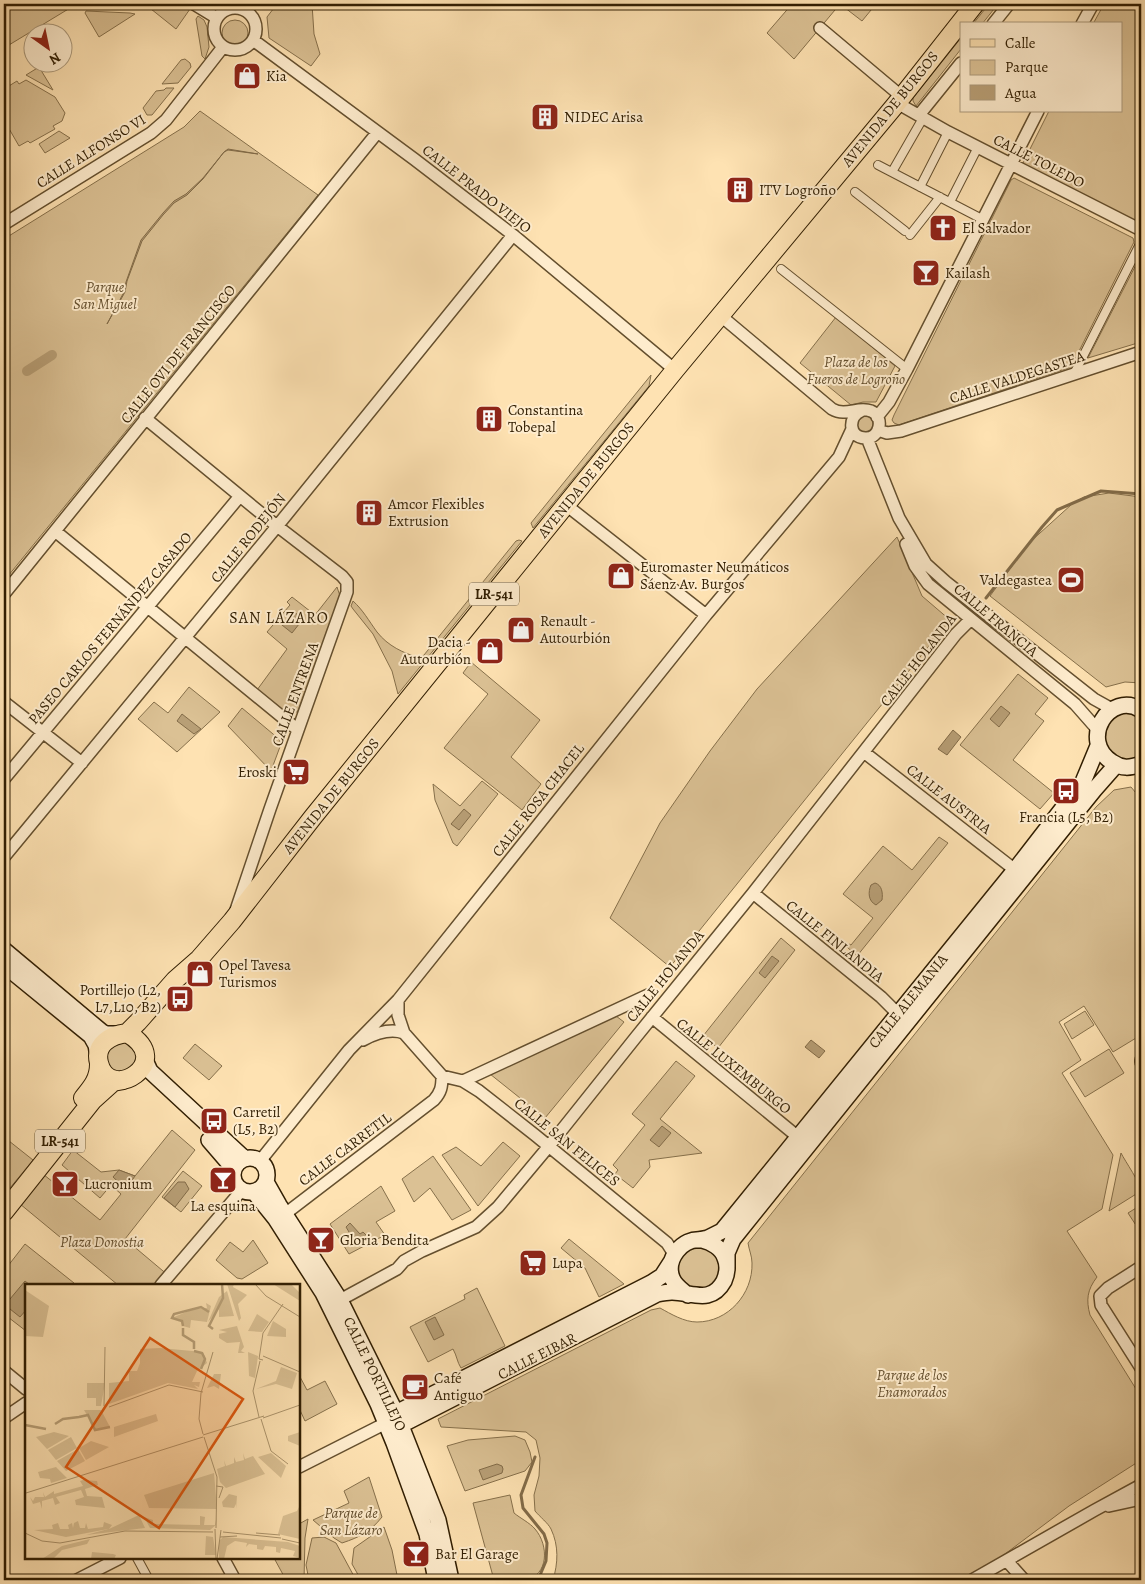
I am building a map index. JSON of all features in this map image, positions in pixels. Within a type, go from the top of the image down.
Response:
[{"type":"main road","name":"AVENIDA DE BURGOS","points":[[961,22],[975,4]]},
{"type":"main road","name":"AVENIDA DE BURGOS","points":[[123,1033],[138,1022],[175,980],[198,959],[232,921],[675,370],[960,23]]},
{"type":"main road","points":[[1138,769],[1123,768],[1105,758],[1096,739],[1097,729],[1105,715],[1112,709],[1126,705],[1140,708]]},
{"type":"main road","name":"CALLE ALEMANIA","points":[[699,1240],[722,1231],[1014,870],[1083,782],[1098,746]]},
{"type":"main road","name":"CALLE ALEMANIA","points":[[727,1267],[727,1253],[733,1239],[1088,797],[1116,765]]},
{"type":"main road","points":[[4,950],[102,1032],[106,1034],[123,1033],[138,1040],[142,1046],[150,1072],[246,1163]]},
{"type":"main road","name":"AVENIDA DE BURGOS","points":[[145,1057],[147,1032],[151,1024],[177,994],[198,959]]},
{"type":"main road","points":[[4,965],[91,1036],[96,1045],[103,1071],[109,1076],[116,1079],[145,1078],[218,1149],[246,1163],[267,1170],[266,1182],[261,1189],[248,1191],[234,1182],[233,1174],[246,1163]]},
{"type":"main road","name":"LR-541","points":[[4,1195],[96,1082],[99,1076],[100,1048],[104,1042],[110,1037],[123,1033]]},
{"type":"main road","name":"LR-541","points":[[4,1212],[93,1100],[113,1082],[128,1079],[138,1073],[145,1057]]},
{"type":"main road","name":"CALLE PORTILLEJO","points":[[266,1182],[340,1300],[438,1520],[451,1580]]},
{"type":"main road","name":"CALLE PORTILLEJO","points":[[248,1191],[275,1218],[323,1293],[395,1420],[427,1534],[436,1580]]},
{"type":"main road","points":[[699,1240],[710,1242],[722,1252],[727,1267],[725,1279],[720,1288],[710,1294],[700,1296],[688,1295],[679,1288],[672,1279],[670,1269],[673,1251],[690,1241],[699,1240]]},
{"type":"main road","name":"CALLE EIBAR","points":[[395,1420],[651,1283],[662,1276],[673,1251]]},
{"type":"main road","name":"CALLE EIBAR","points":[[395,1420],[657,1294],[672,1292],[688,1295]]},
{"type":"street","points":[[194,4],[217,18]]},
{"type":"street","points":[[248,13],[256,4]]},
{"type":"street","points":[[995,22],[1010,4]]},
{"type":"street","points":[[1083,22],[1090,4]]},
{"type":"street","points":[[235,8],[248,13],[255,23],[256,29],[253,40],[243,49],[230,50],[219,43],[214,31],[217,18],[222,13],[235,8]]},
{"type":"street","name":"CALLE TOLEDO","points":[[820,28],[921,117],[1141,230]]},
{"type":"street","name":"CALLE PRADO VIEJO","points":[[253,40],[377,133],[414,158],[512,235],[675,370]]},
{"type":"street","name":"CALLE ALFONSO VI","points":[[4,224],[151,133],[166,120],[224,47]]},
{"type":"street","points":[[892,172],[921,117],[960,64]]},
{"type":"street","name":"CALLE ROSA CHACEL","points":[[246,1163],[349,1050],[398,1000],[706,615],[840,457],[856,446],[873,430],[907,369],[1037,112]]},
{"type":"street","points":[[920,187],[948,132]]},
{"type":"street","name":"CALLE OVI DE FRANCISCO","points":[[4,594],[377,133]]},
{"type":"street","points":[[950,202],[978,147]]},
{"type":"street","points":[[878,165],[982,219]]},
{"type":"street","points":[[855,192],[907,233],[940,197]]},
{"type":"street","name":"CALLE RODEJÓN","points":[[4,857],[277,526],[512,235]]},
{"type":"street","points":[[1074,374],[1141,242]]},
{"type":"street","points":[[781,269],[907,369]]},
{"type":"street","points":[[720,316],[832,409],[842,422],[852,427],[858,436],[873,430],[870,411],[845,413],[832,409]]},
{"type":"street","name":"CALLE VALDEGASTEA","points":[[873,430],[889,428],[901,432],[1141,352]]},
{"type":"street","points":[[852,427],[854,416],[861,411]]},
{"type":"street","name":"CALLE ENTRENA","points":[[145,418],[277,526],[342,576],[347,582],[347,592],[232,921]]},
{"type":"street","name":"CALLE ROSA CHACEL","points":[[840,457],[852,427]]},
{"type":"street","name":"CALLE FRANCIA","points":[[873,430],[876,462],[899,518],[926,564],[1094,699],[1112,709]]},
{"type":"street","name":"PASEO CARLOS FERNÁNDEZ CASADO","points":[[4,779],[240,496]]},
{"type":"street","points":[[566,505],[706,615]]},
{"type":"street","name":"CALLE FRANCIA","points":[[899,518],[898,522],[902,535],[915,566],[928,584],[1076,704],[1097,729]]},
{"type":"street","points":[[55,531],[298,730]]},
{"type":"street","name":"CALLE HOLANDA","points":[[340,1300],[397,1269],[404,1261],[413,1256],[476,1227],[501,1204],[865,753],[956,634],[971,619]]},
{"type":"street","points":[[4,702],[82,763]]},
{"type":"street","name":"CALLE AUSTRIA","points":[[865,753],[1014,870]]},
{"type":"street","name":"CALLE FINLANDIA","points":[[753,893],[898,1013]]},
{"type":"street","points":[[463,1081],[648,995]]},
{"type":"street","points":[[398,1000],[398,1015],[404,1033]]},
{"type":"street","name":"CALLE LUXEMBURGO","points":[[652,1017],[798,1137]]},
{"type":"street","points":[[349,1050],[364,1039],[376,1034],[388,1030],[398,1030],[404,1033],[442,1076]]},
{"type":"street","name":"CALLE SAN FELICES","points":[[442,1076],[463,1081],[479,1091],[549,1146],[673,1251]]},
{"type":"street","name":"CALLE CARRETIL","points":[[285,1214],[423,1109],[439,1094],[442,1087],[442,1076]]},
{"type":"street","points":[[162,1284],[248,1191]]},
{"type":"street","points":[[1141,1267],[1108,1288],[1100,1296],[1101,1306],[1141,1368]]},
{"type":"street","points":[[4,1371],[25,1389]]},
{"type":"street","points":[[4,1418],[25,1404]]},
{"type":"street","name":"CALLE EIBAR","points":[[300,1467],[395,1420]]},
{"type":"street","points":[[972,1580],[1141,1485]]},
{"type":"street","points":[[1095,1510],[1141,1499]]},
{"type":"street","points":[[77,1580],[118,1559]]},
{"type":"street","points":[[138,1559],[149,1580]]},
{"type":"street","points":[[224,1559],[235,1580]]},
{"type":"street","points":[[1007,1560],[1024,1580]]},
{"type":"green space","points":[[4,4],[181,4],[190,9],[176,29],[151,9],[75,5],[47,22],[22,22],[22,37],[4,48]]},
{"type":"green space","points":[[277,4],[312,4],[314,34],[320,54],[311,66],[269,38],[267,17]]},
{"type":"green space","points":[[792,4],[840,4],[794,59],[767,33]]},
{"type":"green space","points":[[840,4],[876,4],[862,21]]},
{"type":"green space","points":[[989,4],[998,4],[984,22],[975,22]]},
{"type":"green space","points":[[1104,4],[1141,4],[1141,225],[1022,165],[1048,112],[1122,112],[1122,22],[1094,22]]},
{"type":"green space","points":[[86,11],[135,14],[99,37],[85,13]]},
{"type":"green space","points":[[198,16],[204,20],[207,27],[209,47],[205,59],[202,56],[196,19]]},
{"type":"green space","points":[[235,20],[244,24],[248,33],[244,42],[235,46],[226,42],[222,33],[226,24]]},
{"type":"green space","points":[[960,39],[960,50],[916,106],[913,98]]},
{"type":"green space","points":[[185,59],[190,63],[191,67],[178,83],[162,84],[181,60]]},
{"type":"green space","points":[[31,72],[42,72],[53,90],[26,75]]},
{"type":"green space","points":[[26,80],[55,97],[65,113],[62,121],[53,126],[55,129],[30,143],[28,141],[19,146],[4,120],[4,89],[17,81],[19,84]]},
{"type":"green space","points":[[174,88],[152,115],[147,115],[143,108],[156,91]]},
{"type":"green space","name":"Parque San Miguel","points":[[200,111],[318,195],[4,581],[4,239],[184,127]]},
{"type":"green space","points":[[59,131],[70,138],[45,153],[39,144]]},
{"type":"green space","points":[[1014,178],[1133,238],[1134,242],[1071,367],[899,425],[894,423],[892,420],[894,415],[1011,180]]},
{"type":"green space","points":[[1141,255],[1141,342],[1088,358]]},
{"type":"green space","name":"Plaza de los Fueros de Logroño","points":[[836,317],[895,366],[876,402],[863,402],[851,405],[800,363]]},
{"type":"green space","points":[[651,375],[649,386],[533,528],[531,523]]},
{"type":"green space","points":[[865,416],[871,418],[873,424],[871,430],[865,432],[859,430],[857,424],[859,418]]},
{"type":"green space","name":"Valdegastea","points":[[1109,493],[1141,497],[1141,683],[1125,682],[1106,687],[990,596],[1029,543],[1072,504],[1084,497]]},
{"type":"green space","points":[[897,537],[922,596],[950,620],[670,967],[610,918],[660,823],[710,751],[757,689]]},
{"type":"green space","points":[[516,541],[522,541],[398,694],[392,671],[373,634],[351,606],[353,601],[386,641],[402,651],[420,658]]},
{"type":"green space","points":[[337,587],[340,596],[298,711],[290,716],[257,690],[287,649],[267,632],[290,605],[287,602],[292,597],[315,615]]},
{"type":"green space","points":[[471,662],[540,720],[511,757],[541,784],[522,810],[444,748],[488,694],[463,673]]},
{"type":"green space","points":[[1018,674],[1048,698],[1035,714],[1044,721],[1013,760],[1054,793],[1040,809],[960,745]]},
{"type":"green space","points":[[189,687],[220,712],[177,752],[138,719],[154,702],[168,713]]},
{"type":"green space","points":[[242,708],[279,739],[281,744],[271,771],[228,726]]},
{"type":"green space","points":[[1130,712],[1141,716],[1141,756],[1126,760],[1120,759],[1107,749],[1105,731],[1109,722],[1115,716]]},
{"type":"green space","points":[[482,781],[498,794],[457,846],[453,843],[435,800],[433,784],[460,806]]},
{"type":"green space","name":"Parque de los Enamorados","points":[[1131,787],[1141,799],[1141,1035],[1113,1052],[1084,1006],[1059,1022],[1081,1060],[1062,1073],[1113,1155],[1102,1209],[1067,1231],[1097,1277],[1088,1295],[1090,1315],[1141,1397],[1141,1460],[1069,1506],[997,1560],[959,1580],[553,1580],[557,1561],[554,1535],[550,1527],[535,1511],[534,1495],[539,1476],[540,1458],[536,1440],[526,1432],[441,1427],[438,1419],[651,1310],[660,1308],[692,1322],[708,1321],[728,1312],[743,1295],[748,1285],[752,1260],[748,1243],[1096,807],[1114,790]]},
{"type":"green space","points":[[939,837],[948,843],[857,956],[847,947],[849,944],[851,945],[873,918],[843,894],[883,846],[912,870]]},
{"type":"green space","points":[[781,938],[795,950],[718,1048],[703,1036]]},
{"type":"green space","points":[[1085,1011],[1094,1025],[1072,1039],[1064,1024]]},
{"type":"green space","points":[[616,1016],[624,1022],[545,1118],[490,1074]]},
{"type":"green space","points":[[114,1040],[131,1042],[139,1058],[125,1074],[109,1070],[105,1048]]},
{"type":"green space","points":[[195,1044],[222,1066],[209,1080],[183,1058]]},
{"type":"green space","points":[[1109,1049],[1124,1073],[1085,1097],[1070,1073]]},
{"type":"green space","points":[[676,1061],[695,1076],[660,1119],[702,1153],[649,1160],[650,1167],[633,1188],[615,1174],[618,1170],[613,1165],[645,1125],[632,1114]]},
{"type":"green space","name":"Plaza Donostia","points":[[172,1130],[195,1150],[125,1239],[169,1276],[162,1284],[117,1284],[14,1199],[38,1170],[100,1220],[121,1194],[111,1185],[100,1198],[62,1165],[73,1150],[101,1172],[119,1170],[135,1176]]},
{"type":"green space","points":[[4,1137],[33,1160],[5,1194],[4,1193]]},
{"type":"green space","points":[[503,1142],[520,1156],[478,1206],[442,1155],[456,1147],[481,1166]]},
{"type":"green space","points":[[1121,1153],[1136,1178],[1141,1191],[1109,1211]]},
{"type":"green space","points":[[433,1156],[471,1210],[452,1220],[430,1188],[414,1202],[402,1179]]},
{"type":"green space","points":[[183,1171],[202,1186],[181,1212],[162,1197]]},
{"type":"green space","points":[[381,1186],[395,1211],[376,1222],[385,1235],[349,1254],[330,1224]]},
{"type":"green space","points":[[1141,1205],[1141,1233],[1128,1213]]},
{"type":"green space","points":[[569,1239],[624,1284],[599,1297],[585,1268],[561,1248]]},
{"type":"green space","points":[[253,1240],[268,1263],[242,1279],[237,1278],[216,1260],[230,1242],[243,1252]]},
{"type":"green space","points":[[25,1244],[74,1283],[25,1284],[25,1330],[4,1314],[4,1271]]},
{"type":"green space","points":[[703,1244],[721,1258],[719,1281],[707,1290],[686,1287],[677,1275],[677,1260],[687,1248]]},
{"type":"green space","points":[[477,1288],[505,1346],[461,1368],[453,1349],[428,1362],[410,1327],[465,1299],[464,1295]]},
{"type":"green space","points":[[300,1377],[307,1390],[325,1381],[337,1404],[305,1421],[300,1410]]},
{"type":"green space","points":[[515,1436],[525,1440],[530,1452],[532,1462],[525,1471],[465,1491],[447,1446],[468,1440]]},
{"type":"green space","name":"Parque de San Lázaro","points":[[369,1477],[382,1517],[364,1533],[342,1543],[313,1520],[349,1503],[344,1491]]},
{"type":"green space","points":[[510,1495],[514,1513],[533,1527],[540,1536],[543,1543],[544,1559],[539,1573],[533,1577],[517,1581],[494,1580],[473,1503]]},
{"type":"green space","name":"Parque de San Lázaro","points":[[308,1519],[305,1538],[304,1580],[286,1580],[275,1559],[300,1559],[300,1523]]},
{"type":"green space","name":"Parque de San Lázaro","points":[[384,1527],[392,1550],[398,1580],[361,1580],[352,1564],[354,1548]]},
{"type":"green space","name":"Parque de San Lázaro","points":[[324,1537],[336,1543],[356,1580],[309,1580],[306,1565],[312,1538]]},
{"type":"water","points":[[228,149],[258,154],[228,150],[224,152]]},
{"type":"water","points":[[224,152],[203,179],[187,195],[174,203],[142,241],[127,281],[125,292],[107,324],[124,292],[126,282],[141,240],[174,201],[186,194],[203,178]]},
{"type":"water","points":[[293,611],[303,619],[292,633],[282,625]]},
{"type":"water","points":[[1001,706],[1010,713],[999,727],[990,719]]},
{"type":"water","points":[[182,714],[201,729],[194,734],[177,721]]},
{"type":"water","points":[[953,730],[961,737],[947,755],[938,749]]},
{"type":"water","points":[[464,809],[471,815],[459,830],[451,824]]},
{"type":"water","points":[[875,883],[882,890],[882,900],[876,905],[871,901],[869,893],[871,885]]},
{"type":"water","points":[[772,956],[779,961],[765,978],[759,973]]},
{"type":"water","points":[[811,1040],[825,1051],[819,1058],[805,1047]]},
{"type":"water","points":[[662,1126],[671,1133],[659,1147],[650,1140]]},
{"type":"water","points":[[119,1170],[135,1176],[126,1189],[113,1177]]},
{"type":"water","points":[[178,1182],[185,1182],[189,1189],[175,1207],[164,1198]]},
{"type":"water","points":[[350,1223],[360,1234],[363,1232],[367,1236],[355,1242],[346,1227]]},
{"type":"water","points":[[25,1281],[29,1284],[25,1284],[25,1311],[20,1317],[5,1305]]},
{"type":"water","points":[[435,1317],[444,1335],[434,1340],[425,1322]]},
{"type":"water","points":[[497,1464],[502,1466],[502,1473],[483,1480],[479,1470]]},
{"type":"waterway","points":[[27,371],[52,355]]},
{"type":"waterway","points":[[986,598],[1057,510],[1101,491],[1141,494]]},
{"type":"waterway","points":[[535,1457],[521,1495],[523,1508],[544,1534],[547,1543],[546,1561],[538,1580]]},
{"type":"place","name":"Kia","points":[[247,76]]},
{"type":"place","name":"NIDEC Arisa","points":[[545,117]]},
{"type":"place","name":"ITV Logroño","points":[[740,190]]},
{"type":"place","name":"El Salvador","points":[[943,228]]},
{"type":"place","name":"Kailash","points":[[926,273]]},
{"type":"place","name":"Constantina Tobepal","points":[[489,419]]},
{"type":"place","name":"Amcor Flexibles Extrusion","points":[[369,513]]},
{"type":"place","name":"Euromaster Neumáticos Sáenz Av. Burgos","points":[[621,576]]},
{"type":"place","name":"Valdegastea","points":[[1071,580]]},
{"type":"place","name":"Renault - Autourbión","points":[[521,630]]},
{"type":"place","name":"Dacia - Autourbión","points":[[490,651]]},
{"type":"place","name":"Eroski","points":[[296,772]]},
{"type":"place","name":"Francia (L5, B2)","points":[[1066,791]]},
{"type":"place","name":"Opel Tavesa Turismos","points":[[200,974]]},
{"type":"place","name":"Portillejo (L2, L7,L10, B2)","points":[[180,999]]},
{"type":"place","name":"Carretil (L5, B2)","points":[[214,1121]]},
{"type":"place","name":"La esquina","points":[[223,1180]]},
{"type":"place","name":"Lucronium","points":[[65,1184]]},
{"type":"place","name":"Gloria Bendita","points":[[321,1240]]},
{"type":"place","name":"Lupa","points":[[533,1263]]},
{"type":"place","name":"Café Antiguo","points":[[415,1387]]},
{"type":"place","name":"Bar El Garage","points":[[416,1554]]},
{"type":"district","name":"SAN LÁZARO","points":[[279,618]]}]
